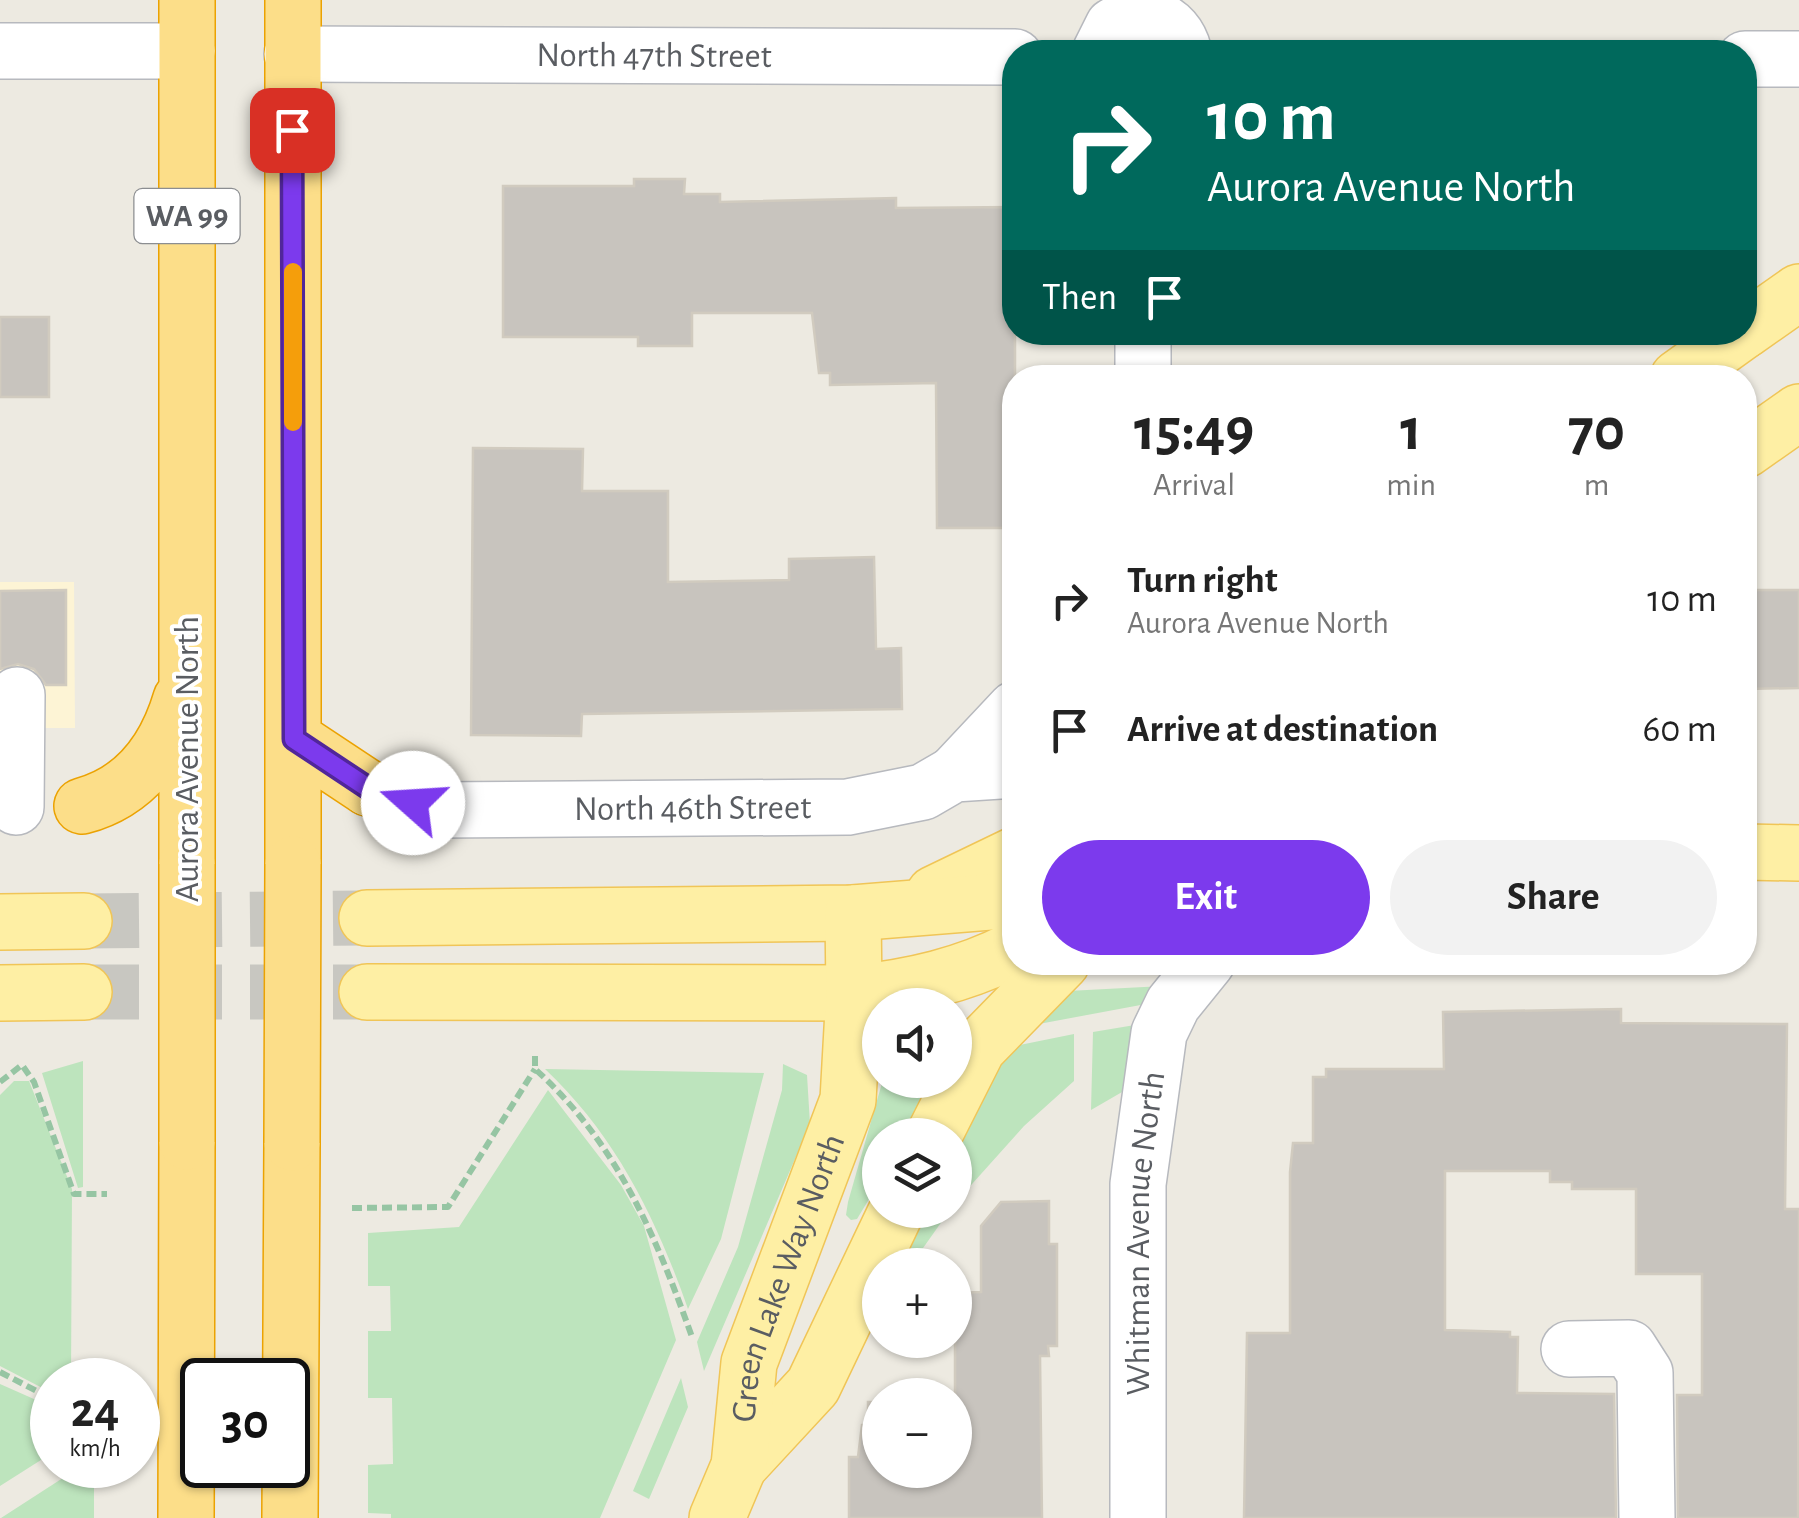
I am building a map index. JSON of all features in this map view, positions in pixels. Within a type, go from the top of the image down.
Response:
[{"type":"highway","points":[[290,1518],[293,0]]},
{"type":"highway","name":"Aurora Avenue North","points":[[186,1518],[187,26]]},
{"type":"highway","points":[[82,806],[120,791],[143,772],[174,721],[186,682]]},
{"type":"highway","points":[[294,739],[368,788]]},
{"type":"main road","points":[[1757,321],[1799,292]]},
{"type":"main road","points":[[1696,365],[1724,345]]},
{"type":"main road","points":[[1757,442],[1799,412]]},
{"type":"main road","points":[[1757,852],[1799,853]]},
{"type":"main road","points":[[874,912],[1002,860]]},
{"type":"main road","points":[[367,918],[874,912],[1002,901]]},
{"type":"main road","name":"Green Lake Way North","points":[[740,1466],[749,1363],[848,1100],[854,993],[874,912]]},
{"type":"main road","points":[[0,922],[84,921]]},
{"type":"main road","points":[[367,992],[854,993],[897,989],[971,971],[1002,956]]},
{"type":"main road","points":[[943,1118],[978,1048],[1049,975]]},
{"type":"main road","points":[[0,993],[84,992]]},
{"type":"main road","name":"Green Lake Way North","points":[[717,1518],[740,1466],[813,1386],[889,1228]]},
{"type":"street","points":[[1106,40],[1113,26],[1144,8],[1168,24],[1180,40]]},
{"type":"street","points":[[0,51],[187,26]]},
{"type":"street","name":"North 47th Street","points":[[292,54],[1002,56]]},
{"type":"street","points":[[1757,59],[1799,59]]},
{"type":"street","points":[[17,694],[8,807],[82,806]]},
{"type":"street","points":[[954,774],[1002,723]]},
{"type":"street","name":"North 46th Street","points":[[368,788],[436,810],[848,808],[923,792],[954,774],[1002,771]]},
{"type":"street","name":"Whitman Avenue North","points":[[1138,1518],[1138,1184],[1159,1033],[1173,1004],[1196,975]]},
{"type":"street","points":[[1569,1349],[1629,1348],[1645,1373],[1647,1518]]},
{"type":"path","points":[[349,1208],[448,1207],[535,1069],[535,1056]]},
{"type":"path","points":[[0,1082],[22,1064],[34,1082],[74,1194],[107,1194]]},
{"type":"path","points":[[535,1069],[572,1105],[626,1178],[649,1222],[696,1348]]},
{"type":"path","points":[[0,1372],[30,1388]]},
{"type":"shaded area","points":[[0,582],[74,582],[75,728],[0,728]]},
{"type":"green space","points":[[1163,986],[1162,1001],[1012,1029],[1068,991]]},
{"type":"green space","points":[[1141,1024],[1129,1088],[1091,1110],[1093,1032]]},
{"type":"green space","points":[[1074,1034],[1074,1081],[1024,1126],[972,1184],[972,1118],[966,1118],[1000,1049]]},
{"type":"green space","points":[[83,1061],[83,1187],[78,1188],[42,1073]]},
{"type":"green space","points":[[783,1064],[807,1075],[810,1124],[704,1371],[697,1342],[738,1247],[782,1090]]},
{"type":"green space","points":[[545,1069],[764,1073],[721,1239],[688,1309],[631,1180],[593,1122]]},
{"type":"green space","points":[[14,1081],[29,1081],[72,1189],[71,1358],[30,1358],[30,1382],[0,1366],[0,1095]]},
{"type":"green space","points":[[548,1090],[621,1185],[644,1226],[676,1340],[600,1518],[391,1518],[391,1514],[368,1513],[368,1465],[393,1464],[392,1398],[368,1398],[368,1331],[391,1331],[390,1286],[368,1286],[368,1233],[459,1227]]},
{"type":"green space","points":[[878,1098],[925,1098],[916,1118],[872,1118]]},
{"type":"green space","points":[[862,1153],[862,1211],[857,1219],[846,1215]]},
{"type":"green space","points":[[914,1228],[937,1228],[923,1248],[905,1248]]},
{"type":"green space","points":[[681,1378],[688,1407],[649,1499],[633,1491]]},
{"type":"green space","points":[[0,1384],[30,1397],[30,1467],[0,1486]]},
{"type":"green space","points":[[47,1488],[94,1488],[94,1518],[1,1518]]},
{"type":"building","points":[[634,179],[685,179],[684,194],[720,194],[720,202],[896,198],[896,208],[1002,207],[1002,345],[1015,345],[1015,365],[1002,365],[1002,528],[937,528],[936,383],[830,385],[830,373],[819,373],[812,313],[692,313],[692,346],[638,346],[638,337],[503,337],[503,186],[634,186]]},
{"type":"building","points":[[0,317],[49,317],[49,397],[0,397]]},
{"type":"building","points":[[473,448],[583,449],[582,491],[668,491],[668,582],[789,580],[789,559],[874,557],[876,649],[901,648],[902,709],[582,714],[581,736],[471,735]]},
{"type":"building","points":[[66,590],[66,685],[46,685],[34,669],[18,664],[0,669],[0,591]]},
{"type":"building","points":[[1757,590],[1799,590],[1799,688],[1757,689]]},
{"type":"building","points":[[1621,1009],[1621,1023],[1787,1024],[1785,1209],[1799,1209],[1798,1518],[1678,1518],[1677,1395],[1702,1395],[1702,1274],[1636,1274],[1636,1189],[1572,1189],[1572,1182],[1550,1182],[1550,1171],[1445,1171],[1445,1330],[1510,1332],[1510,1337],[1518,1337],[1517,1393],[1614,1394],[1616,1518],[1244,1518],[1247,1333],[1290,1333],[1290,1172],[1293,1143],[1313,1143],[1313,1077],[1326,1077],[1326,1069],[1444,1069],[1443,1012]]},
{"type":"building","points":[[1049,1201],[1049,1244],[1057,1244],[1057,1346],[1048,1346],[1049,1356],[1040,1356],[1042,1518],[849,1518],[849,1457],[858,1457],[862,1425],[862,1488],[972,1488],[972,1378],[955,1378],[955,1358],[972,1358],[972,1292],[981,1292],[981,1226],[1001,1202]]},
{"type":"tunnel","points":[[84,921],[367,918]]},
{"type":"tunnel","points":[[84,992],[367,992]]},
{"type":"slow traffic","points":[[293,272],[293,422]]},
{"type":"route","points":[[292,130],[294,739],[368,788],[413,803]]}]
